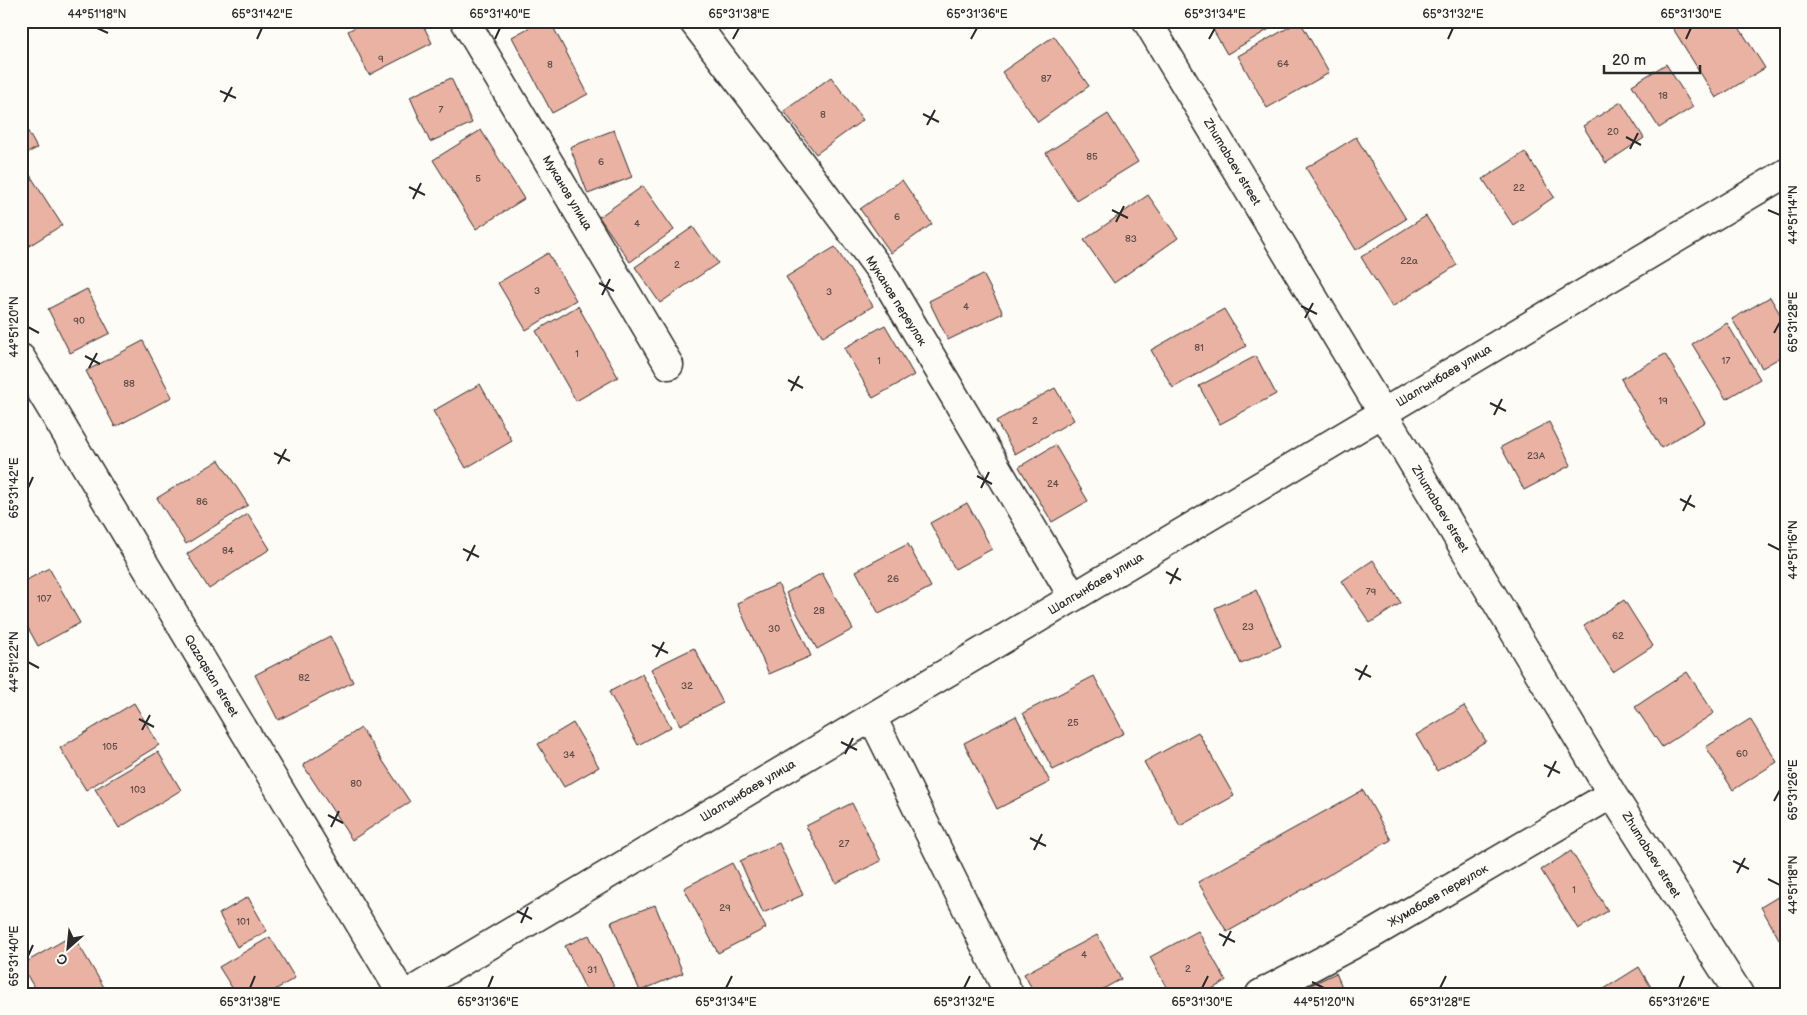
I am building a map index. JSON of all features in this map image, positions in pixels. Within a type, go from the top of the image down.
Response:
[{"type":"street","name":"Муканов улица","points":[[465,21],[669,365]]},
{"type":"street","name":"Муканов переулок","points":[[693,21],[880,270],[1073,597]]},
{"type":"street","name":"Zhumabaev street","points":[[1147,21],[1612,794],[1739,994]]},
{"type":"street","name":"Шалгынбаев улица","points":[[407,994],[1786,174]]},
{"type":"street","name":"Qazaqstan street","points":[[21,358],[402,994]]},
{"type":"street","points":[[872,717],[1009,994]]},
{"type":"street","name":"Жумабаев переулок","points":[[1260,994],[1369,936],[1612,794]]},
{"type":"building","points":[[367,21],[421,21],[432,43],[369,75],[348,31]]},
{"type":"building","points":[[541,21],[550,21],[588,94],[552,113],[512,37]]},
{"type":"building","points":[[716,21],[734,21],[723,30]]},
{"type":"building","points":[[973,21],[986,21],[978,27]]},
{"type":"building","points":[[1208,21],[1283,21],[1227,54]]},
{"type":"building","points":[[1300,21],[1329,73],[1267,108],[1238,56]]},
{"type":"building","points":[[1735,21],[1765,68],[1716,98],[1669,22]]},
{"type":"building","points":[[1054,36],[1089,86],[1038,122],[1002,72]]},
{"type":"building","points":[[1666,64],[1693,107],[1659,128],[1632,85]]},
{"type":"building","points":[[831,77],[863,120],[816,154],[784,111]]},
{"type":"building","points":[[451,78],[472,123],[430,142],[410,97]]},
{"type":"building","points":[[1621,102],[1644,138],[1606,163],[1583,126]]},
{"type":"building","points":[[1108,114],[1138,162],[1076,200],[1046,153]]},
{"type":"building","points":[[21,119],[37,148],[21,156]]},
{"type":"building","points":[[481,130],[524,199],[476,229],[433,160]]},
{"type":"building","points":[[614,130],[632,177],[588,194],[570,147]]},
{"type":"building","points":[[1356,137],[1406,219],[1356,250],[1306,168]]},
{"type":"building","points":[[1525,152],[1554,197],[1513,225],[1483,179]]},
{"type":"building","points":[[28,172],[62,225],[21,251],[21,177]]},
{"type":"building","points":[[902,180],[932,224],[891,253],[860,209]]},
{"type":"building","points":[[643,186],[674,230],[630,262],[599,217]]},
{"type":"building","points":[[1148,195],[1178,238],[1114,283],[1084,240]]},
{"type":"building","points":[[1426,216],[1457,265],[1392,307],[1361,257]]},
{"type":"building","points":[[693,227],[718,263],[660,303],[635,267]]},
{"type":"building","points":[[835,247],[873,306],[823,337],[786,277]]},
{"type":"building","points":[[548,253],[576,300],[526,330],[498,283]]},
{"type":"building","points":[[983,274],[1003,313],[948,340],[929,301]]},
{"type":"building","points":[[87,289],[110,333],[70,353],[48,309]]},
{"type":"building","points":[[1770,297],[1786,324],[1786,354],[1762,368],[1732,319]]},
{"type":"building","points":[[578,306],[618,377],[576,401],[536,331]]},
{"type":"building","points":[[1224,309],[1246,346],[1173,388],[1151,350]]},
{"type":"building","points":[[1727,323],[1760,379],[1726,399],[1692,344]]},
{"type":"building","points":[[885,325],[914,375],[873,398],[844,348]]},
{"type":"building","points":[[143,341],[172,397],[115,427],[86,371]]},
{"type":"building","points":[[1665,354],[1705,422],[1661,448],[1621,379]]},
{"type":"building","points":[[1256,356],[1276,394],[1220,424],[1199,386]]},
{"type":"building","points":[[480,384],[512,441],[466,468],[433,411]]},
{"type":"building","points":[[1055,388],[1074,420],[1015,454],[996,421]]},
{"type":"building","points":[[1549,422],[1571,465],[1524,490],[1501,447]]},
{"type":"building","points":[[1055,445],[1088,501],[1052,522],[1019,467]]},
{"type":"building","points":[[219,460],[248,505],[186,544],[157,498]]},
{"type":"building","points":[[967,503],[992,549],[955,569],[930,523]]},
{"type":"building","points":[[248,514],[270,549],[209,589],[187,554]]},
{"type":"building","points":[[908,544],[931,587],[879,614],[856,571]]},
{"type":"building","points":[[1373,560],[1401,603],[1370,623],[1342,581]]},
{"type":"building","points":[[49,568],[80,623],[38,646],[21,615],[21,583]]},
{"type":"building","points":[[822,573],[853,629],[817,649],[786,593]]},
{"type":"building","points":[[778,584],[811,656],[769,674],[737,603]]},
{"type":"building","points":[[1256,590],[1281,646],[1241,664],[1215,608]]},
{"type":"building","points":[[1624,600],[1653,646],[1613,672],[1584,626]]},
{"type":"building","points":[[330,636],[353,682],[278,720],[255,675]]},
{"type":"building","points":[[694,648],[723,703],[680,725],[651,669]]},
{"type":"building","points":[[1687,672],[1714,713],[1662,747],[1635,707]]},
{"type":"building","points":[[642,674],[671,727],[638,745],[609,692]]},
{"type":"building","points":[[1094,676],[1124,733],[1053,770],[1023,713]]},
{"type":"building","points":[[134,703],[159,745],[86,790],[60,748]]},
{"type":"building","points":[[1464,706],[1486,741],[1437,771],[1416,735]]},
{"type":"building","points":[[1016,716],[1050,782],[997,809],[964,743]]},
{"type":"building","points":[[1750,719],[1777,762],[1733,790],[1706,747]]},
{"type":"building","points":[[573,723],[599,767],[564,787],[538,744]]},
{"type":"building","points":[[361,728],[410,802],[352,840],[303,765]]},
{"type":"building","points":[[1198,732],[1234,796],[1180,826],[1144,762]]},
{"type":"building","points":[[158,752],[181,790],[119,828],[95,789]]},
{"type":"building","points":[[1363,790],[1391,840],[1227,932],[1198,882]]},
{"type":"building","points":[[852,803],[881,861],[836,883],[806,826]]},
{"type":"building","points":[[779,843],[803,895],[763,913],[740,861]]},
{"type":"building","points":[[1571,851],[1608,911],[1578,929],[1541,870]]},
{"type":"building","points":[[732,863],[766,928],[718,953],[684,888]]},
{"type":"building","points":[[1786,892],[1786,945],[1783,946],[1761,907]]},
{"type":"building","points":[[248,897],[267,931],[237,947],[219,914]]},
{"type":"building","points":[[655,905],[683,973],[640,991],[611,922]]},
{"type":"building","points":[[1198,931],[1226,981],[1203,994],[1170,994],[1150,957]]},
{"type":"building","points":[[73,935],[108,994],[38,994],[21,965]]},
{"type":"building","points":[[589,935],[618,994],[588,994],[565,946]]},
{"type":"building","points":[[1097,935],[1121,979],[1094,994],[1035,994],[1024,974]]},
{"type":"building","points":[[270,937],[295,978],[268,994],[236,994],[219,967]]},
{"type":"building","points":[[1639,967],[1655,994],[1596,994]]},
{"type":"building","points":[[1336,973],[1345,994],[1292,994]]}]
